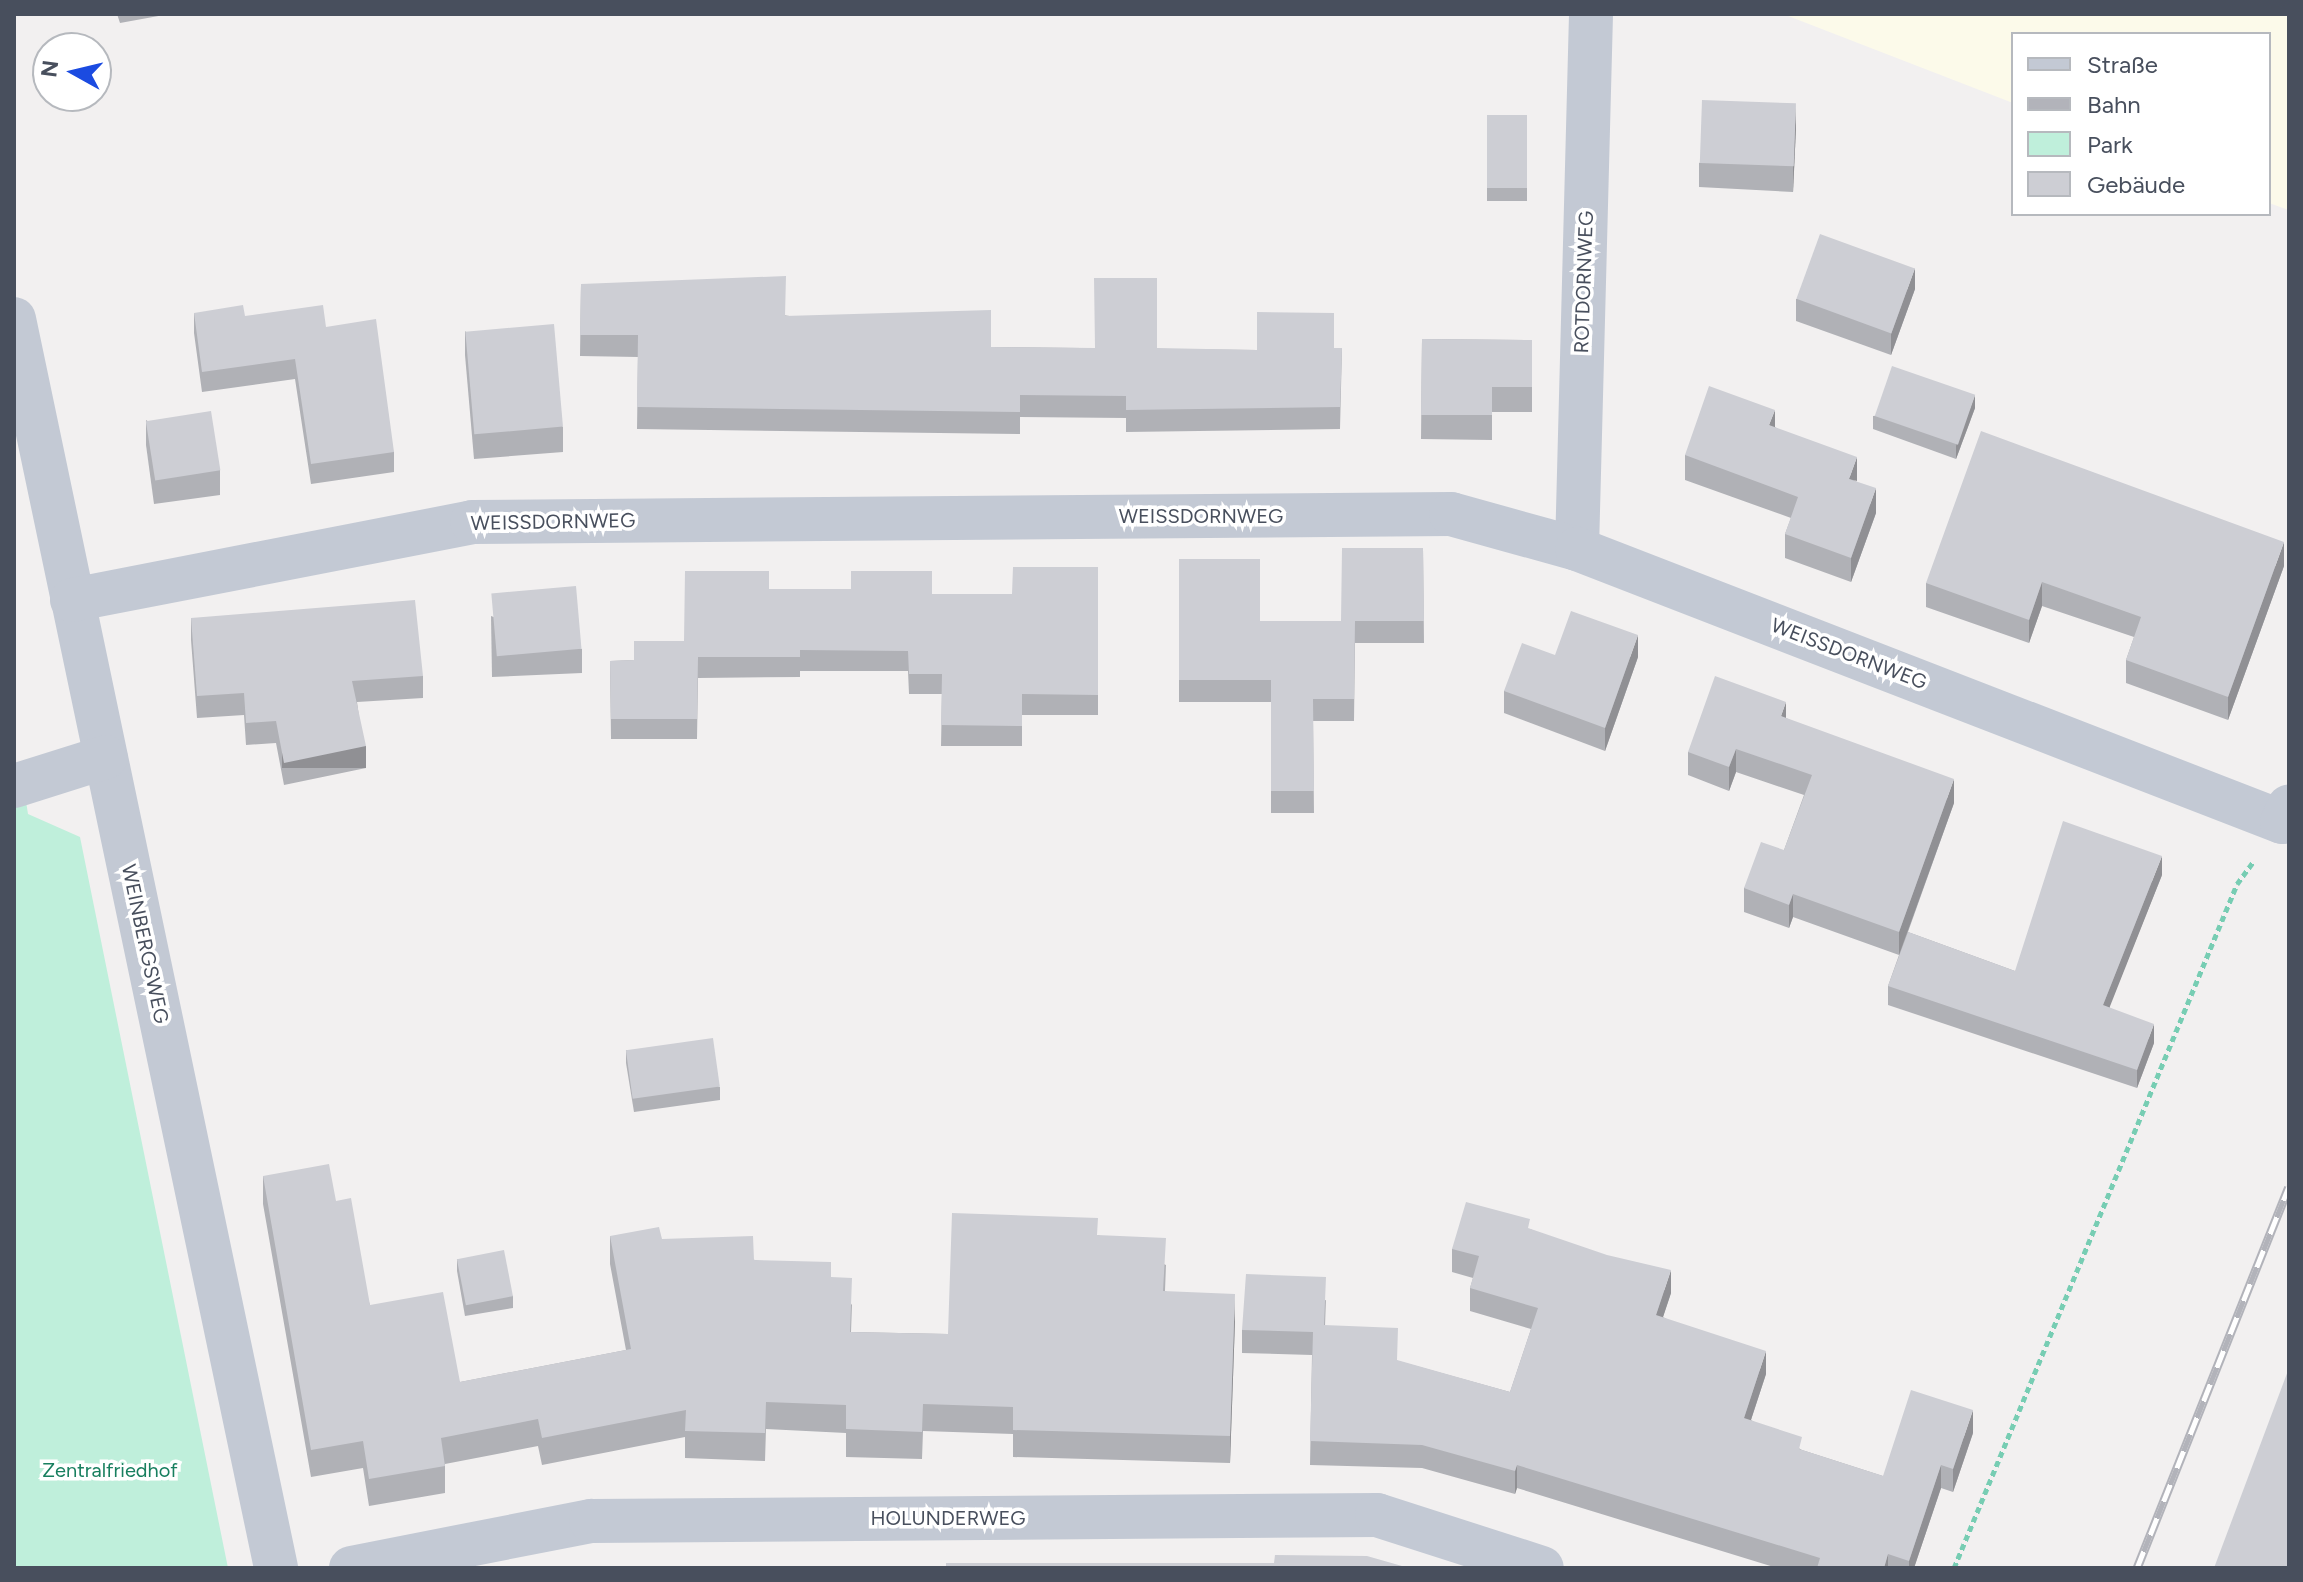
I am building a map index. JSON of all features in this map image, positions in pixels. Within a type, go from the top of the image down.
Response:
[{"type":"street","name":"ROTDORNWEG","points":[[1577,549],[1591,14]]},
{"type":"street","name":"WEINBERGSWEG","points":[[14,319],[276,1568]]},
{"type":"street","name":"WEISSDORNWEG","points":[[72,600],[472,522],[1451,514],[1577,549],[2286,814]]},
{"type":"street","points":[[14,786],[106,757]]},
{"type":"street","name":"HOLUNDERWEG","points":[[351,1568],[591,1521],[1361,1515],[1542,1568]]},
{"type":"path","points":[[1954,1568],[2237,884],[2286,814]]},
{"type":"shaded area","points":[[1783,14],[2289,14],[2289,210],[2271,204],[2271,32],[2011,32],[2011,102]]},
{"type":"green space","name":"Zentralfriedhof","points":[[14,768],[21,770],[28,814],[80,837],[228,1568],[14,1568]]},
{"type":"building","points":[[1702,100],[1796,103],[1794,166],[1700,163]]},
{"type":"building","points":[[1487,115],[1527,115],[1527,188],[1487,188]]},
{"type":"building","points":[[1820,234],[1915,269],[1891,333],[1796,299]]},
{"type":"building","points":[[786,276],[785,316],[991,310],[991,347],[1095,348],[1094,278],[1157,278],[1157,348],[1257,350],[1257,312],[1334,313],[1334,348],[1342,348],[1340,407],[1126,410],[1126,396],[1020,395],[1020,412],[637,407],[638,335],[580,335],[581,284]]},
{"type":"building","points":[[243,305],[245,316],[323,305],[326,327],[376,319],[394,452],[311,464],[295,359],[202,372],[194,313]]},
{"type":"building","points":[[554,324],[563,427],[474,434],[465,332]]},
{"type":"building","points":[[1422,339],[1532,340],[1532,387],[1492,387],[1492,415],[1421,415]]},
{"type":"building","points":[[1892,366],[1975,395],[1958,445],[1875,416]]},
{"type":"building","points":[[1709,386],[1775,410],[1769,425],[1857,457],[1849,479],[1876,488],[1851,558],[1785,534],[1798,497],[1685,455]]},
{"type":"building","points":[[211,411],[220,470],[155,481],[146,421]]},
{"type":"building","points":[[1981,431],[2284,542],[2228,697],[2126,660],[2141,617],[2042,582],[2029,620],[1926,583]]},
{"type":"building","points":[[1342,548],[1423,548],[1424,621],[1355,621],[1354,699],[1313,699],[1314,791],[1271,791],[1271,680],[1179,680],[1179,559],[1260,559],[1260,621],[1341,621]]},
{"type":"building","points":[[1013,567],[1098,567],[1098,695],[1022,694],[1022,726],[941,725],[942,674],[909,674],[908,651],[800,650],[800,657],[698,657],[697,719],[611,719],[610,661],[634,660],[634,641],[684,641],[685,571],[769,571],[769,589],[851,589],[851,571],[932,571],[932,594],[1012,594]]},
{"type":"building","points":[[576,586],[581,649],[497,656],[491,593]]},
{"type":"building","points":[[415,600],[423,676],[352,681],[366,746],[284,763],[276,721],[246,723],[244,693],[197,696],[191,618]]},
{"type":"building","points":[[1571,611],[1638,635],[1605,728],[1504,691],[1522,643],[1555,655]]},
{"type":"building","points":[[1715,676],[1786,702],[1781,716],[1954,779],[1899,932],[1793,894],[1789,905],[1744,888],[1761,842],[1784,850],[1812,775],[1736,749],[1729,767],[1688,752]]},
{"type":"building","points":[[2063,821],[2162,856],[2103,1005],[2154,1024],[2137,1070],[1888,986],[1908,932],[2015,971]]},
{"type":"building","points":[[713,1038],[720,1087],[633,1099],[626,1050]]},
{"type":"building","points":[[329,1164],[336,1201],[351,1198],[370,1305],[443,1292],[460,1382],[631,1349],[610,1236],[659,1227],[662,1239],[753,1236],[754,1260],[831,1262],[831,1277],[852,1278],[850,1332],[948,1334],[952,1213],[1098,1218],[1097,1235],[1166,1238],[1163,1291],[1235,1294],[1230,1436],[1013,1430],[1013,1407],[923,1404],[922,1432],[846,1429],[846,1405],[766,1402],[765,1433],[685,1431],[686,1410],[542,1438],[538,1419],[441,1438],[445,1466],[369,1479],[363,1441],[311,1450],[263,1176]]},
{"type":"building","points":[[1466,1202],[1530,1219],[1528,1228],[1607,1255],[1671,1270],[1656,1315],[1766,1351],[1744,1418],[1802,1437],[1799,1449],[1883,1476],[1911,1390],[1973,1410],[1953,1469],[1941,1465],[1909,1561],[1888,1554],[1884,1568],[1817,1568],[1820,1558],[1517,1465],[1515,1471],[1422,1445],[1310,1441],[1313,1332],[1242,1330],[1246,1274],[1326,1277],[1324,1325],[1398,1328],[1397,1360],[1510,1392],[1538,1308],[1470,1288],[1479,1256],[1452,1249]]},
{"type":"building","points":[[504,1250],[513,1296],[466,1305],[457,1259]]},
{"type":"building","points":[[2289,1368],[2289,1568],[2214,1568]]},
{"type":"building","points":[[1275,1555],[1367,1556],[1409,1568],[946,1568],[946,1563],[1274,1563]]},
{"type":"railway","points":[[2137,1568],[2289,1187]]}]
